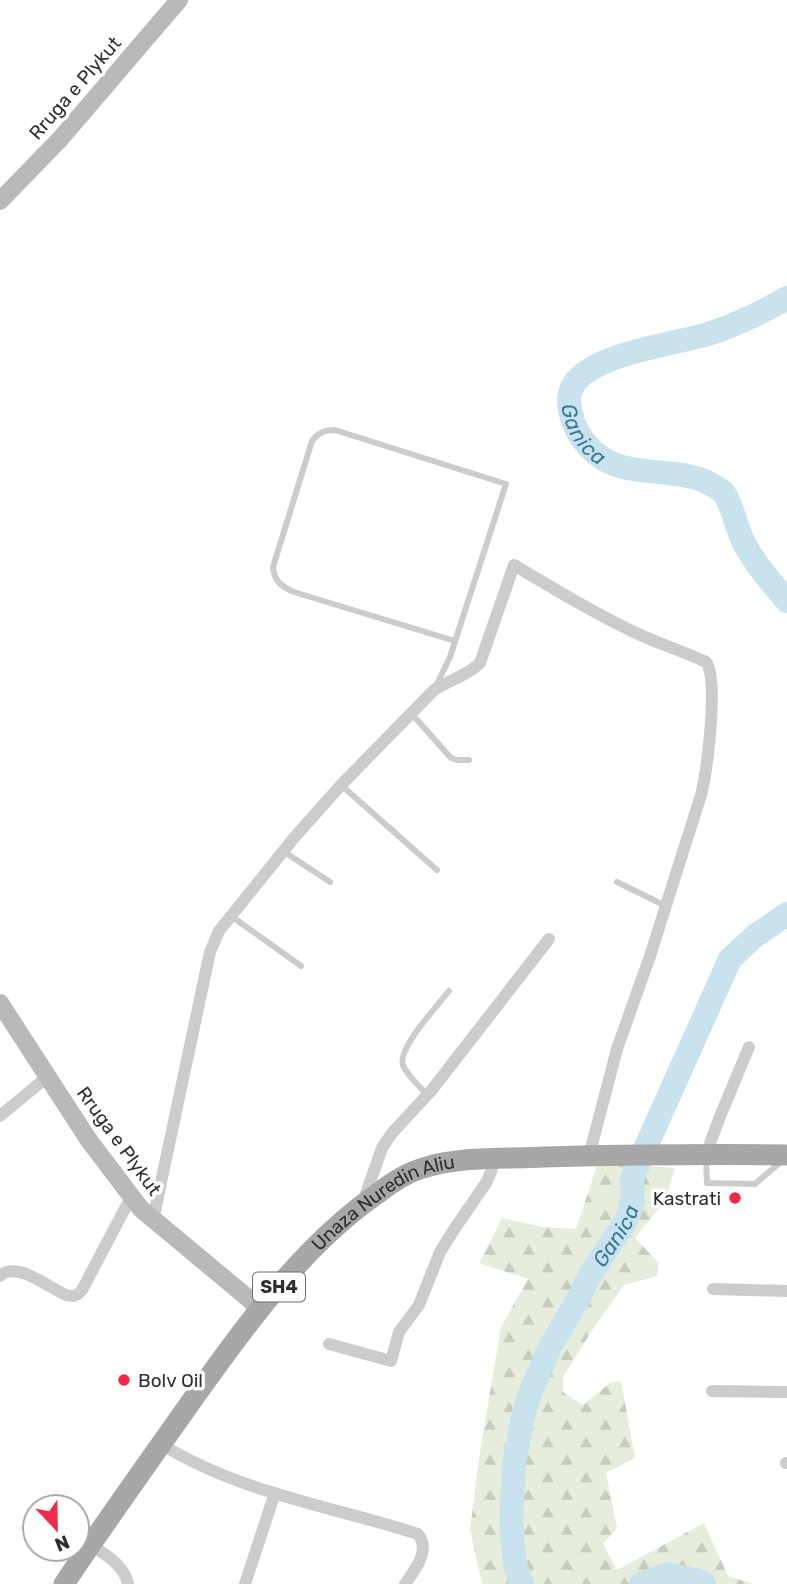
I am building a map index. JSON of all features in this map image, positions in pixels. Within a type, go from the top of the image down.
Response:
[{"type":"main road","name":"Unaza Nuredin Aliu","points":[[91,1543],[232,1345],[261,1309],[324,1237],[362,1204],[405,1175],[441,1163],[494,1159],[696,1154],[787,1156]]},
{"type":"main road","name":"Unaza Nuredin Aliu","points":[[64,1584],[78,1563]]},
{"type":"street","name":"Rruga e Plykut","points":[[0,201],[61,138],[180,0]]},
{"type":"street","points":[[153,1220],[210,952],[219,930],[283,850],[411,713],[444,683],[474,669],[480,663],[514,565],[584,607],[636,633],[706,662],[711,675],[706,776],[633,1009],[617,1049],[594,1156]]},
{"type":"street","points":[[362,1204],[382,1147],[427,1095],[549,939]]},
{"type":"street","name":"Rruga e Plykut","points":[[0,1003],[88,1139],[131,1197],[153,1220],[261,1309]]},
{"type":"street","points":[[696,1154],[721,1114],[750,1047]]},
{"type":"street","points":[[0,1116],[47,1077]]},
{"type":"street","points":[[329,1344],[391,1361],[399,1332],[419,1305],[440,1252],[486,1183],[494,1159]]},
{"type":"street","points":[[0,1276],[4,1272],[15,1270],[66,1295],[78,1295],[131,1197]]},
{"type":"street","points":[[713,1289],[787,1291]]},
{"type":"street","points":[[712,1391],[787,1392]]},
{"type":"street","points":[[161,1444],[208,1469],[275,1493],[418,1534],[424,1547],[415,1572],[405,1584]]},
{"type":"street","points":[[245,1584],[275,1493]]},
{"type":"street","points":[[91,1545],[118,1565],[125,1573],[128,1584]]},
{"type":"lane","points":[[434,691],[455,641],[506,484],[335,430],[318,434],[312,441],[273,567],[278,582],[294,592],[455,641]]},
{"type":"lane","points":[[411,713],[451,758],[469,760]]},
{"type":"lane","points":[[341,785],[437,870]]},
{"type":"lane","points":[[283,850],[330,882]]},
{"type":"lane","points":[[618,882],[666,906]]},
{"type":"lane","points":[[231,916],[301,966]]},
{"type":"lane","points":[[427,1095],[404,1069],[402,1055],[410,1040],[449,991]]},
{"type":"lane","points":[[696,1154],[707,1184],[755,1184],[787,1156]]},
{"type":"green space","points":[[598,1163],[675,1168],[665,1201],[635,1238],[659,1263],[657,1276],[624,1285],[563,1377],[563,1392],[583,1405],[610,1383],[621,1381],[635,1458],[606,1473],[617,1528],[603,1544],[617,1570],[704,1523],[728,1576],[754,1584],[482,1584],[470,1529],[480,1452],[501,1327],[528,1279],[479,1263],[502,1218],[542,1227],[576,1229]]},
{"type":"waterway","name":"Ganica","points":[[787,298],[747,319],[705,335],[630,353],[592,368],[579,378],[571,390],[569,402],[573,421],[580,435],[602,458],[628,468],[702,480],[723,492],[747,549],[787,601]]},
{"type":"waterway","name":"Ganica","points":[[522,1584],[515,1565],[511,1521],[514,1464],[529,1396],[550,1347],[590,1275],[627,1219],[633,1201],[632,1178],[730,959],[755,936],[787,914]]},
{"type":"waterway","name":"Ganica","points":[[641,1584],[668,1574],[704,1584]]},
{"type":"place","name":"Kastrati","points":[[735,1198]]},
{"type":"place","name":"Bolv Oil","points":[[124,1380]]}]
